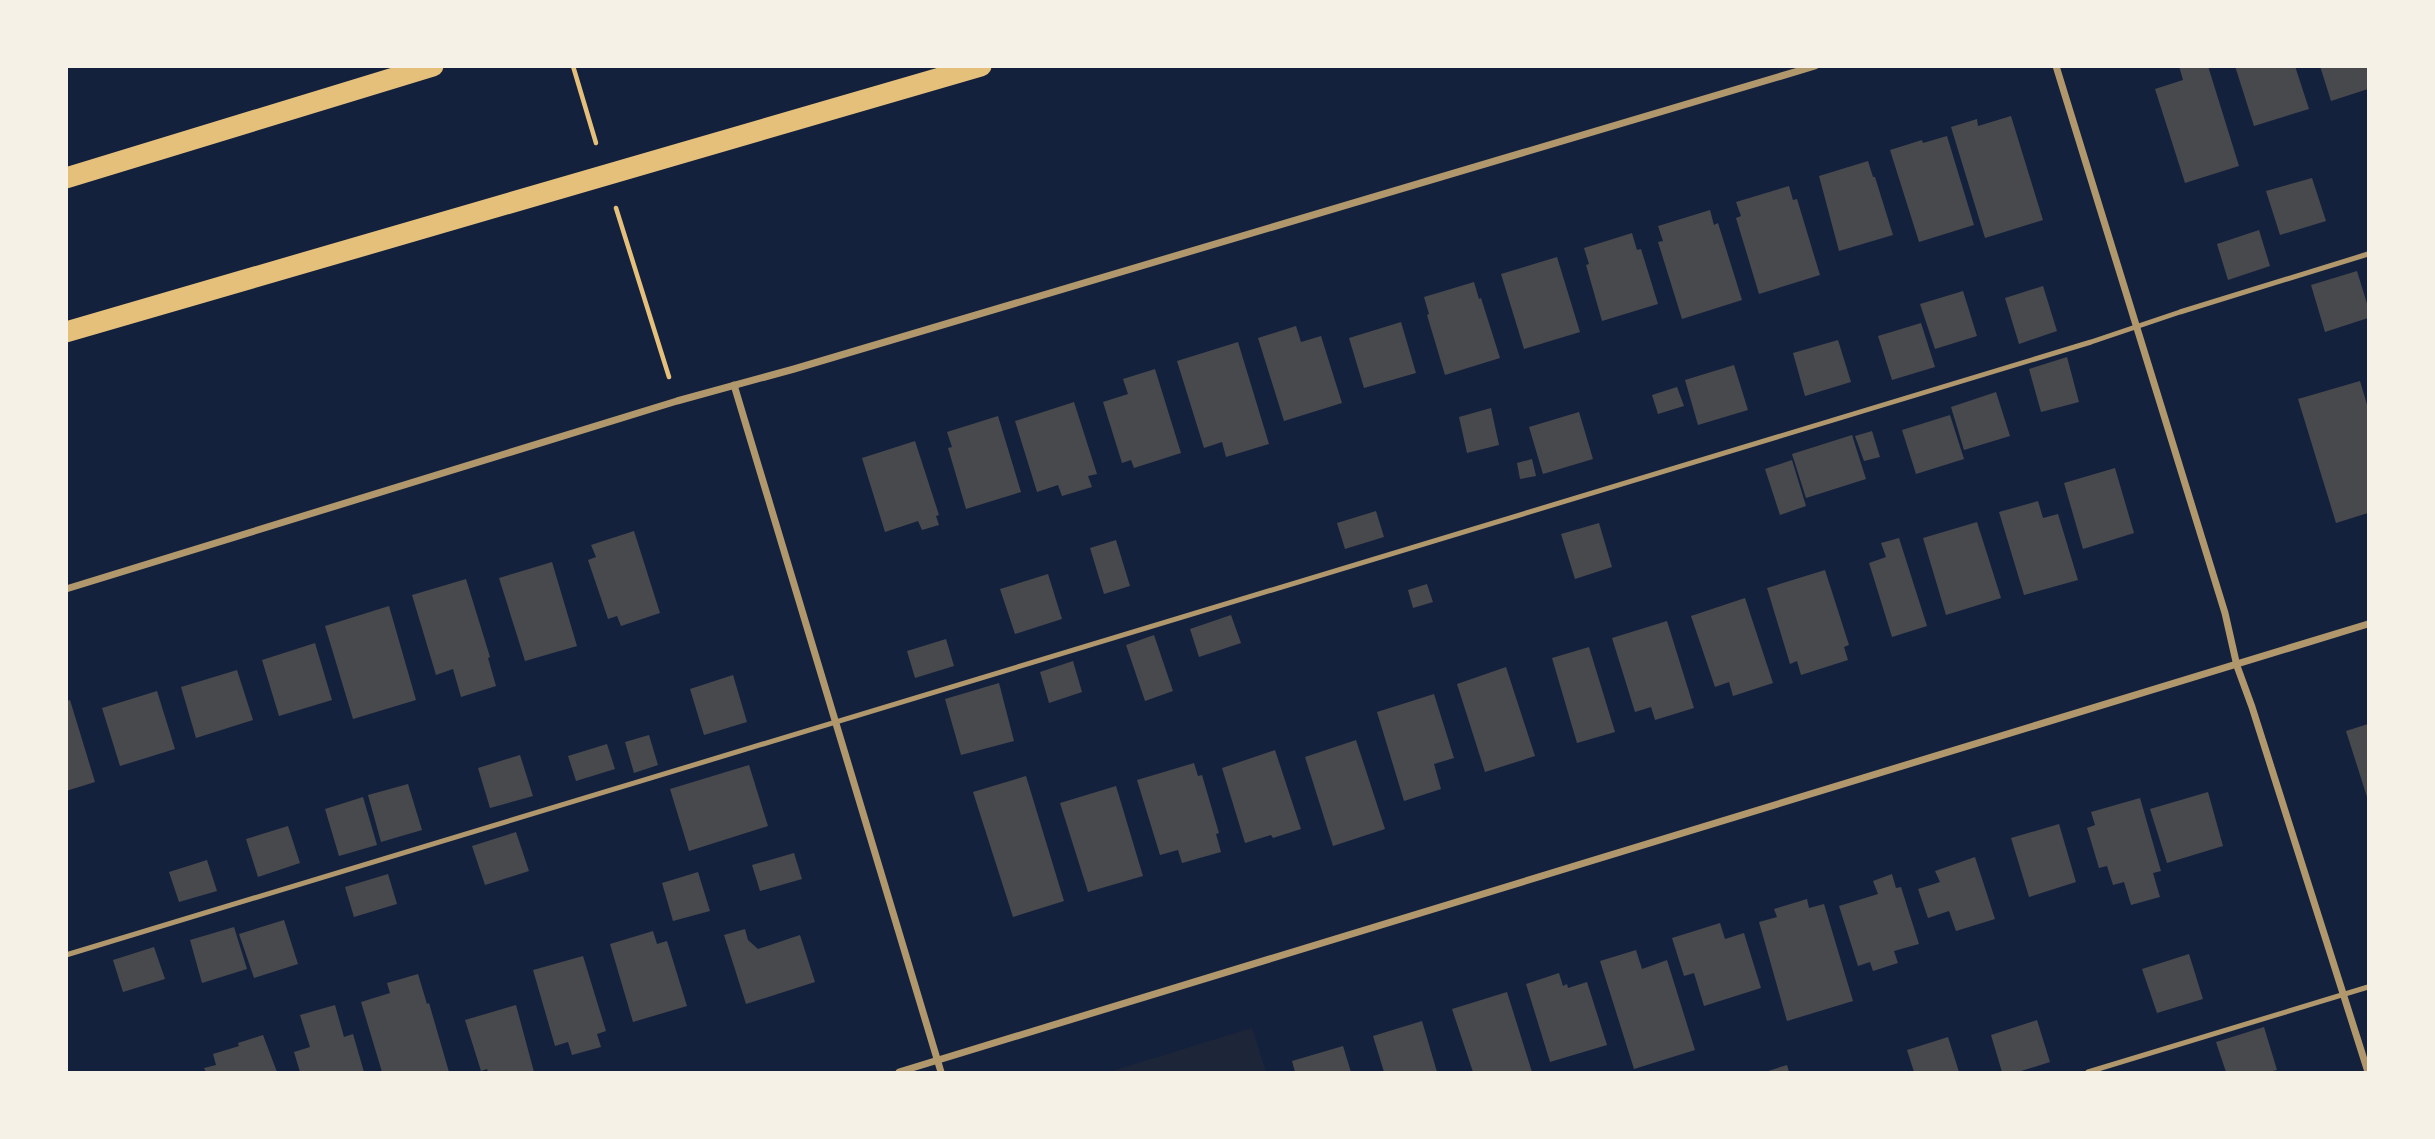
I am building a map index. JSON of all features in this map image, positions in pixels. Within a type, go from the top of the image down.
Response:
[{"type":"highway","points":[[66,178],[433,66]]},
{"type":"highway","points":[[66,332],[981,66]]},
{"type":"street","points":[[66,589],[734,385],[1815,66]]},
{"type":"street","points":[[2056,66],[2225,614],[2237,666],[2368,1073]]},
{"type":"street","points":[[734,385],[941,1073]]},
{"type":"street","points":[[899,1073],[2368,624]]},
{"type":"lane","points":[[66,955],[2135,328],[2368,254]]},
{"type":"lane","points":[[2088,1073],[2368,987]]},
{"type":"path","points":[[657,342],[667,370]]},
{"type":"shaded area","points":[[1252,1028],[1266,1072],[1109,1072]]},
{"type":"building","points":[[2179,66],[2208,66],[2239,166],[2185,183],[2155,89],[2183,80]]},
{"type":"building","points":[[2235,66],[2295,66],[2309,109],[2254,126]]},
{"type":"building","points":[[2320,66],[2368,66],[2368,89],[2331,101]]},
{"type":"building","points":[[2011,116],[2043,220],[1985,238],[1951,127],[1977,119],[1978,126]]},
{"type":"building","points":[[1947,136],[1974,225],[1919,242],[1890,150]]},
{"type":"building","points":[[1868,161],[1893,235],[1839,251],[1819,176]]},
{"type":"building","points":[[2312,178],[2326,221],[2280,235],[2266,191]]},
{"type":"building","points":[[1789,186],[1793,200],[1797,199],[1820,275],[1759,294],[1736,218],[1741,216],[1736,202]]},
{"type":"building","points":[[1710,210],[1714,225],[1718,223],[1742,300],[1682,319],[1658,242],[1663,241],[1658,226]]},
{"type":"building","points":[[2259,230],[2270,266],[2228,280],[2217,244]]},
{"type":"building","points":[[1632,233],[1637,250],[1641,249],[1658,304],[1602,321],[1586,265],[1589,264],[1584,248]]},
{"type":"building","points":[[1557,257],[1580,332],[1524,349],[1501,274]]},
{"type":"building","points":[[2357,271],[2368,307],[2368,318],[2325,332],[2311,285]]},
{"type":"building","points":[[1474,282],[1500,358],[1445,375],[1424,297]]},
{"type":"building","points":[[2043,286],[2057,331],[2019,344],[2005,298]]},
{"type":"building","points":[[1963,291],[1977,336],[1935,349],[1920,304]]},
{"type":"building","points":[[1401,322],[1416,373],[1364,388],[1349,338]]},
{"type":"building","points":[[1921,323],[1935,367],[1892,380],[1878,336]]},
{"type":"building","points":[[1296,326],[1301,342],[1321,336],[1342,403],[1284,421],[1258,338]]},
{"type":"building","points":[[1838,340],[1851,382],[1805,396],[1793,353]]},
{"type":"building","points":[[1238,342],[1269,444],[1226,457],[1222,442],[1204,448],[1177,361]]},
{"type":"building","points":[[2067,357],[2079,402],[2041,412],[2029,369]]},
{"type":"building","points":[[1734,365],[1748,410],[1698,425],[1685,380]]},
{"type":"building","points":[[1155,369],[1181,453],[1134,468],[1131,460],[1122,463],[1103,402],[1128,394],[1123,379]]},
{"type":"building","points":[[2360,381],[2368,408],[2368,513],[2336,523],[2298,399]]},
{"type":"building","points":[[1677,387],[1684,406],[1658,414],[1652,395]]},
{"type":"building","points":[[1996,392],[2010,436],[1964,450],[1951,407]]},
{"type":"building","points":[[1074,402],[1097,474],[1088,476],[1092,487],[1062,496],[1058,485],[1037,492],[1015,421]]},
{"type":"building","points":[[1491,408],[1499,445],[1467,453],[1459,417]]},
{"type":"building","points":[[1579,412],[1593,459],[1543,474],[1529,427]]},
{"type":"building","points":[[1950,415],[1964,459],[1916,474],[1902,430]]},
{"type":"building","points":[[998,416],[1021,492],[966,509],[948,448],[952,447],[947,432]]},
{"type":"building","points":[[1872,431],[1880,457],[1864,461],[1855,436]]},
{"type":"building","points":[[1852,435],[1866,479],[1806,498],[1792,454]]},
{"type":"building","points":[[915,441],[939,515],[936,516],[939,525],[922,530],[918,521],[885,532],[862,458]]},
{"type":"building","points":[[1532,459],[1536,476],[1520,479],[1517,463]]},
{"type":"building","points":[[1792,460],[1806,506],[1780,515],[1765,469]]},
{"type":"building","points":[[2115,468],[2134,533],[2083,549],[2064,483]]},
{"type":"building","points":[[2038,501],[2043,518],[2058,514],[2078,580],[2024,595],[1999,512]]},
{"type":"building","points":[[1376,511],[1384,537],[1345,549],[1337,523]]},
{"type":"building","points":[[1977,522],[2001,598],[1946,615],[1923,538]]},
{"type":"building","points":[[1599,523],[1612,567],[1575,579],[1561,534]]},
{"type":"building","points":[[634,531],[660,613],[621,626],[617,616],[608,619],[588,560],[596,557],[591,545]]},
{"type":"building","points":[[1899,538],[1927,626],[1892,637],[1869,563],[1886,557],[1881,543]]},
{"type":"building","points":[[1116,540],[1130,586],[1104,594],[1090,548]]},
{"type":"building","points":[[552,562],[577,646],[525,661],[499,578]]},
{"type":"building","points":[[1825,570],[1849,645],[1844,647],[1848,660],[1801,675],[1797,661],[1790,664],[1767,588]]},
{"type":"building","points":[[1048,574],[1062,619],[1015,634],[1000,589]]},
{"type":"building","points":[[466,579],[496,686],[461,697],[453,669],[436,675],[412,595]]},
{"type":"building","points":[[1427,584],[1433,602],[1413,608],[1408,590]]},
{"type":"building","points":[[1745,598],[1773,683],[1733,696],[1729,682],[1715,687],[1691,616]]},
{"type":"building","points":[[389,606],[416,700],[353,719],[325,626]]},
{"type":"building","points":[[1231,615],[1241,643],[1199,657],[1190,629]]},
{"type":"building","points":[[1667,621],[1694,708],[1655,720],[1651,707],[1635,712],[1612,638]]},
{"type":"building","points":[[1154,635],[1173,691],[1145,701],[1126,645]]},
{"type":"building","points":[[946,639],[954,666],[915,678],[907,651]]},
{"type":"building","points":[[315,643],[332,700],[279,716],[262,660]]},
{"type":"building","points":[[1589,647],[1615,732],[1577,743],[1552,658]]},
{"type":"building","points":[[1073,661],[1082,692],[1049,703],[1040,672]]},
{"type":"building","points":[[1506,667],[1535,756],[1485,772],[1457,684]]},
{"type":"building","points":[[237,670],[253,720],[196,738],[181,687]]},
{"type":"building","points":[[733,675],[747,722],[704,735],[690,689]]},
{"type":"building","points":[[999,683],[1014,741],[961,755],[945,699]]},
{"type":"building","points":[[157,691],[175,749],[120,766],[102,708]]},
{"type":"building","points":[[1434,694],[1454,758],[1434,764],[1441,789],[1404,801],[1377,712]]},
{"type":"building","points":[[70,700],[95,782],[66,791],[66,701]]},
{"type":"building","points":[[2368,724],[2368,800],[2346,731]]},
{"type":"building","points":[[649,735],[658,765],[634,773],[625,742]]},
{"type":"building","points":[[1356,740],[1385,829],[1333,846],[1305,757]]},
{"type":"building","points":[[607,744],[615,769],[576,781],[568,756]]},
{"type":"building","points":[[1275,750],[1301,829],[1245,843],[1222,768]]},
{"type":"building","points":[[520,755],[533,796],[490,808],[478,768]]},
{"type":"building","points":[[1194,763],[1198,776],[1202,775],[1219,833],[1216,834],[1221,852],[1182,863],[1178,850],[1160,855],[1137,780]]},
{"type":"building","points":[[749,765],[768,826],[689,851],[670,789]]},
{"type":"building","points":[[1026,776],[1064,901],[1013,917],[973,792]]},
{"type":"building","points":[[408,784],[422,830],[381,842],[368,795]]},
{"type":"building","points":[[1116,786],[1143,876],[1088,892],[1060,803]]},
{"type":"building","points":[[2208,792],[2223,846],[2167,863],[2150,809]]},
{"type":"building","points":[[363,797],[377,845],[339,856],[325,809]]},
{"type":"building","points":[[2140,798],[2161,871],[2153,873],[2160,897],[2131,905],[2124,882],[2113,885],[2107,866],[2099,868],[2087,828],[2095,825],[2091,812]]},
{"type":"building","points":[[2059,824],[2076,882],[2029,897],[2011,838]]},
{"type":"building","points":[[288,826],[300,863],[258,877],[246,839]]},
{"type":"building","points":[[516,832],[529,871],[485,885],[472,846]]},
{"type":"building","points":[[794,853],[802,879],[760,891],[752,865]]},
{"type":"building","points":[[1975,857],[1995,919],[1956,931],[1949,911],[1928,918],[1918,889],[1940,882],[1935,871]]},
{"type":"building","points":[[207,860],[217,891],[179,902],[169,872]]},
{"type":"building","points":[[698,872],[710,911],[673,921],[662,883]]},
{"type":"building","points":[[388,874],[397,904],[354,917],[345,887]]},
{"type":"building","points":[[1892,874],[1896,888],[1901,887],[1919,944],[1894,951],[1898,963],[1873,971],[1870,962],[1858,966],[1839,906],[1878,894],[1873,881]]},
{"type":"building","points":[[1807,899],[1809,908],[1824,904],[1853,1001],[1787,1021],[1759,922],[1777,917],[1774,909]]},
{"type":"building","points":[[284,920],[298,964],[254,978],[239,934]]},
{"type":"building","points":[[1720,923],[1725,939],[1744,933],[1761,988],[1704,1006],[1694,973],[1684,976],[1672,938]]},
{"type":"building","points":[[234,927],[247,969],[202,983],[190,940]]},
{"type":"building","points":[[745,929],[748,940],[758,949],[800,935],[815,982],[746,1004],[724,935]]},
{"type":"building","points":[[653,931],[657,944],[667,941],[687,1006],[633,1022],[610,944]]},
{"type":"building","points":[[154,947],[165,979],[123,992],[113,960]]},
{"type":"building","points":[[1636,950],[1642,969],[1667,960],[1695,1050],[1634,1069],[1600,961]]},
{"type":"building","points":[[2189,954],[2203,999],[2157,1013],[2142,969]]},
{"type":"building","points":[[583,956],[606,1031],[597,1034],[601,1047],[572,1055],[568,1042],[555,1046],[533,970]]},
{"type":"building","points":[[1559,973],[1563,986],[1567,984],[1568,988],[1587,982],[1607,1045],[1550,1062],[1526,984]]},
{"type":"building","points":[[418,974],[449,1072],[382,1072],[361,1002],[390,993],[387,983]]},
{"type":"building","points":[[1507,992],[1532,1072],[1473,1072],[1452,1009]]},
{"type":"building","points":[[335,1005],[344,1037],[353,1034],[364,1072],[300,1072],[294,1052],[310,1047],[300,1015]]},
{"type":"building","points":[[516,1005],[534,1072],[488,1072],[487,1069],[481,1071],[465,1020]]},
{"type":"building","points":[[2037,1020],[2050,1062],[2018,1072],[2002,1072],[1991,1035]]},
{"type":"building","points":[[1422,1021],[1437,1072],[1384,1072],[1373,1036]]},
{"type":"building","points":[[2264,1027],[2277,1070],[2226,1072],[2216,1042]]},
{"type":"building","points":[[263,1035],[277,1072],[206,1072],[204,1068],[216,1065],[213,1054]]},
{"type":"building","points":[[1948,1037],[1959,1072],[1914,1072],[1907,1050]]},
{"type":"building","points":[[1343,1046],[1351,1072],[1295,1072],[1292,1061]]},
{"type":"building","points":[[1787,1065],[1789,1072],[1765,1072]]}]
